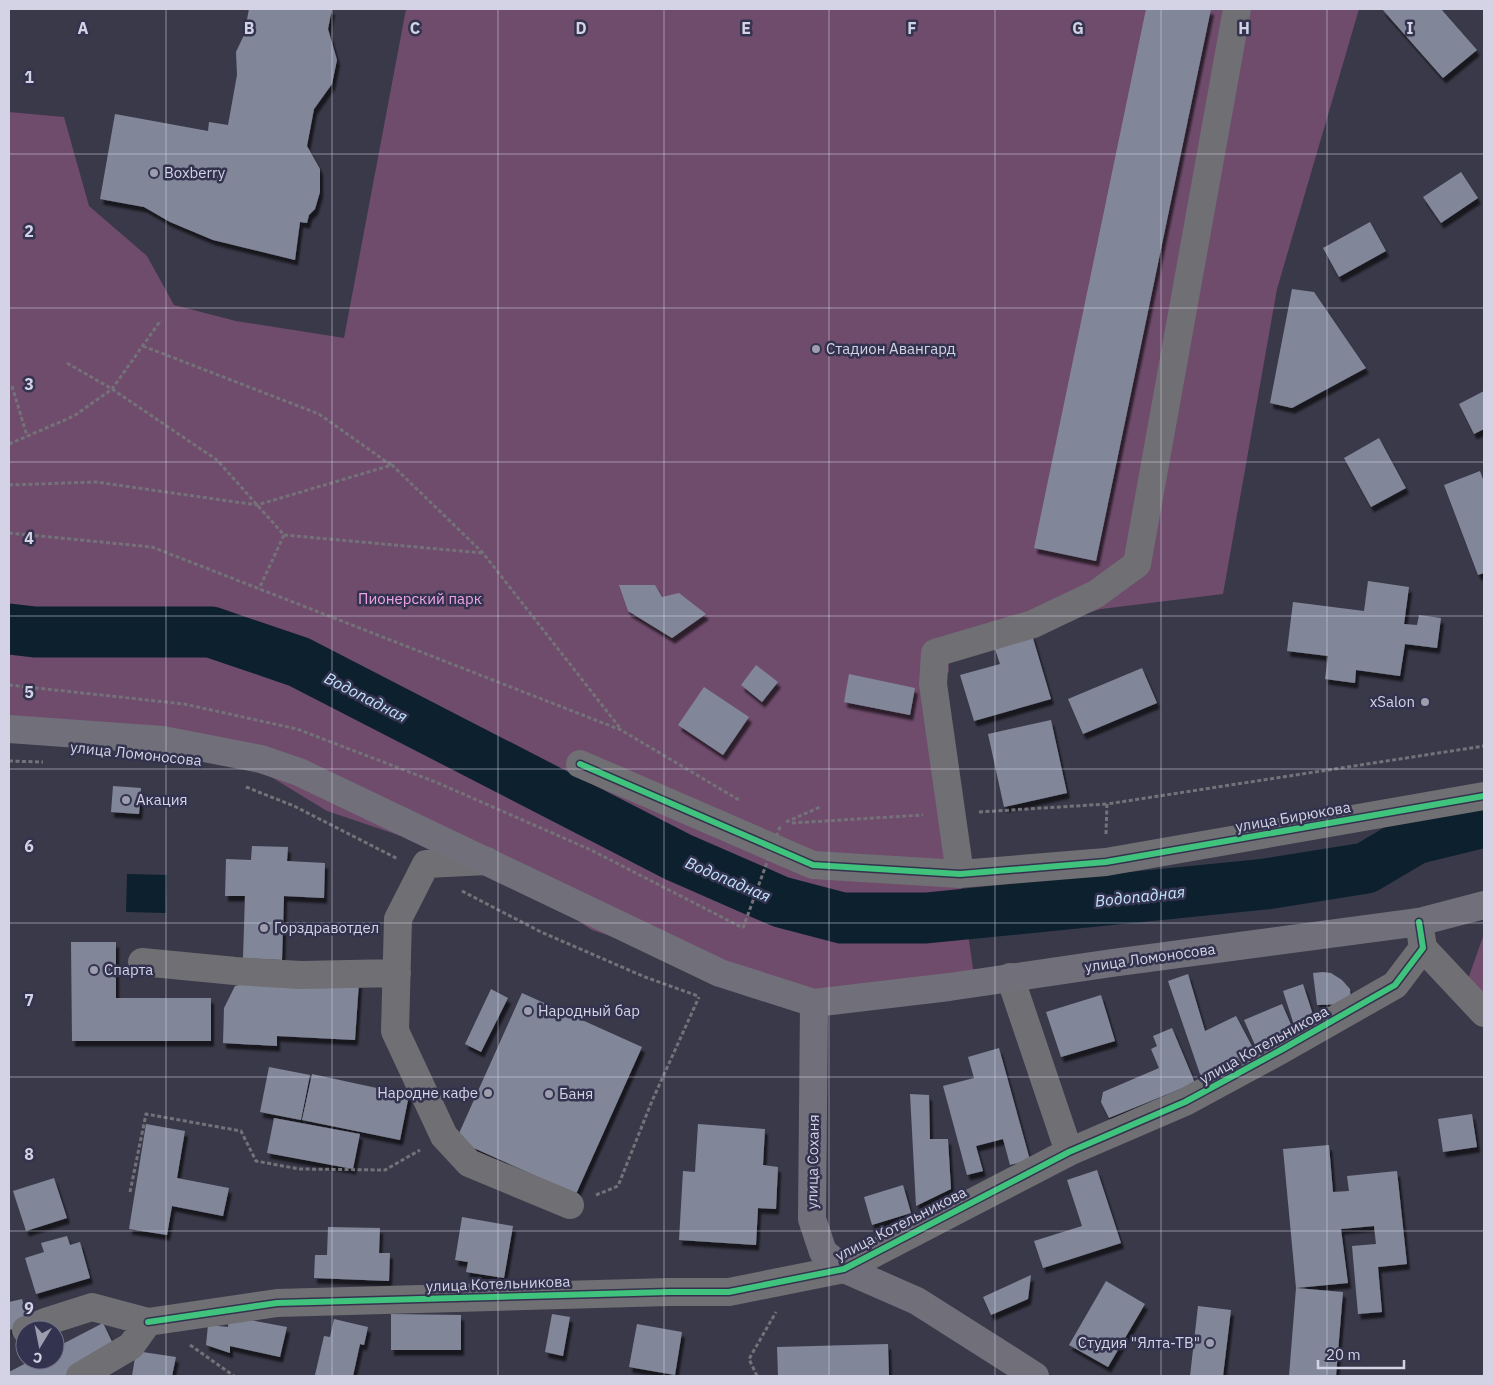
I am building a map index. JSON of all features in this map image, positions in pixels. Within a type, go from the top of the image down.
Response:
[{"type":"main road","points":[[9,728],[163,740],[261,758],[299,772],[720,973],[814,1003]]},
{"type":"main road","name":"улица Ломоносова","points":[[9,742],[171,755],[251,779],[398,835],[487,861]]},
{"type":"main road","name":"улица Ломоносова","points":[[814,1003],[950,987],[1010,977],[1421,935],[1484,905]]},
{"type":"main road","name":"улица Соханя","points":[[814,1003],[812,1219],[823,1252],[844,1269],[917,1302],[1035,1376]]},
{"type":"street","points":[[960,874],[933,684],[935,653],[1033,624],[1096,594],[1137,564],[1237,9]]},
{"type":"street","name":"улица Бирюкова","points":[[580,764],[813,865],[960,874],[1106,862],[1484,796]]},
{"type":"street","points":[[487,861],[426,864],[398,919],[395,1031],[444,1136],[469,1163],[570,1205]]},
{"type":"street","points":[[1421,935],[1484,1014]]},
{"type":"street","name":"улица Котельникова","points":[[148,1322],[277,1303],[729,1292],[844,1269],[1069,1152],[1185,1102],[1282,1050],[1387,990],[1395,985],[1421,935]]},
{"type":"street","points":[[142,962],[301,975],[396,973]]},
{"type":"street","points":[[1010,977],[1069,1152]]},
{"type":"street","points":[[51,1320],[92,1308],[148,1322],[131,1346],[80,1376]]},
{"type":"path","points":[[9,444],[74,416],[112,389],[161,320]]},
{"type":"path","points":[[144,346],[319,414],[392,465],[483,553],[621,730]]},
{"type":"path","points":[[67,363],[112,389],[217,460],[284,535],[483,553]]},
{"type":"path","points":[[12,386],[27,436]]},
{"type":"path","points":[[9,486],[96,482],[257,504],[392,465]]},
{"type":"path","points":[[9,533],[152,547],[621,730],[747,804]]},
{"type":"path","points":[[259,589],[284,535]]},
{"type":"path","points":[[9,685],[184,704],[297,729],[438,783],[591,850],[743,928],[781,824],[820,807]]},
{"type":"path","points":[[1106,862],[1106,804],[1484,746]]},
{"type":"path","points":[[9,761],[47,762]]},
{"type":"path","points":[[251,779],[294,806],[405,862]]},
{"type":"path","points":[[456,888],[541,932],[645,977],[707,1000]]},
{"type":"path","points":[[570,1205],[618,1186],[652,1101],[698,996]]},
{"type":"path","points":[[130,1192],[146,1114],[241,1131],[256,1161],[299,1169],[385,1170],[444,1136]]},
{"type":"path","points":[[757,1376],[749,1359],[795,1279]]},
{"type":"path","points":[[186,1343],[234,1376]]},
{"type":"green space","name":"Пионерский парк","points":[[406,9],[1359,9],[1277,289],[1223,594],[1101,609],[948,656],[949,672],[933,684],[975,983],[816,1003],[592,930],[487,861],[398,835],[327,811],[263,772],[171,755],[9,739],[9,112],[64,117],[89,206],[147,256],[174,305],[236,321],[344,338]]},
{"type":"green space","points":[[1484,934],[1484,995],[1468,979]]},
{"type":"water","points":[[127,874],[167,875],[166,913],[126,912]]},
{"type":"building","points":[[249,9],[332,9],[328,29],[337,60],[332,84],[314,109],[307,146],[320,169],[320,192],[315,209],[309,215],[307,223],[300,222],[295,260],[213,240],[170,222],[144,207],[100,199],[115,114],[208,131],[209,122],[228,125],[237,75],[236,52],[244,35]]},
{"type":"building","points":[[1146,9],[1211,9],[1096,561],[1034,548]]},
{"type":"building","points":[[1382,9],[1441,9],[1477,50],[1443,78]]},
{"type":"building","points":[[1461,172],[1478,198],[1441,223],[1423,197]]},
{"type":"building","points":[[1370,222],[1386,251],[1339,277],[1323,248]]},
{"type":"building","points":[[1292,289],[1314,292],[1366,368],[1292,408],[1270,403]]},
{"type":"building","points":[[1484,391],[1484,429],[1474,434],[1459,404]]},
{"type":"building","points":[[1379,438],[1406,488],[1371,507],[1344,458]]},
{"type":"building","points":[[1480,471],[1484,482],[1484,573],[1478,575],[1444,485]]},
{"type":"building","points":[[1368,581],[1409,587],[1404,624],[1417,625],[1419,615],[1441,618],[1437,648],[1405,644],[1400,676],[1356,670],[1355,683],[1325,679],[1328,656],[1287,651],[1293,602],[1364,611]]},
{"type":"building","points":[[619,585],[655,585],[662,597],[679,593],[706,614],[672,638],[628,611]]},
{"type":"building","points":[[1032,635],[1051,699],[974,721],[960,675],[1000,664],[994,646]]},
{"type":"building","points":[[756,665],[778,682],[762,702],[741,685]]},
{"type":"building","points":[[1142,668],[1157,703],[1083,734],[1068,699]]},
{"type":"building","points":[[849,674],[915,688],[910,715],[844,702]]},
{"type":"building","points":[[704,687],[749,717],[723,755],[678,725]]},
{"type":"building","points":[[1051,720],[1067,793],[1004,807],[988,734]]},
{"type":"building","name":"Акация","points":[[113,786],[141,788],[139,814],[111,812]]},
{"type":"building","name":"Горздравотдел","points":[[252,846],[288,847],[287,861],[325,863],[324,898],[284,896],[282,960],[243,958],[245,896],[225,896],[226,859],[251,860]]},
{"type":"building","name":"Спарта","points":[[71,942],[116,942],[116,998],[211,998],[211,1041],[72,1041]]},
{"type":"building","points":[[1313,973],[1331,973],[1342,980],[1350,989],[1351,1004],[1317,1005]]},
{"type":"building","points":[[1188,974],[1205,1031],[1236,1016],[1254,1050],[1201,1077],[1168,981]]},
{"type":"building","points":[[260,979],[359,982],[355,1040],[277,1036],[277,1046],[223,1043],[224,1008],[235,986]]},
{"type":"building","points":[[1303,984],[1314,1018],[1294,1025],[1283,991]]},
{"type":"building","points":[[491,989],[508,998],[481,1052],[465,1044]]},
{"type":"building","name":"Баня","points":[[522,993],[642,1047],[576,1194],[456,1140]]},
{"type":"building","points":[[1101,995],[1115,1041],[1061,1057],[1046,1012]]},
{"type":"building","points":[[1282,1004],[1293,1029],[1255,1045],[1244,1020]]},
{"type":"building","points":[[1172,1028],[1195,1083],[1109,1118],[1101,1102],[1103,1092],[1159,1068],[1151,1049],[1157,1046],[1153,1036]]},
{"type":"building","points":[[999,1048],[1030,1160],[1010,1165],[1003,1139],[976,1146],[983,1171],[967,1175],[943,1086],[974,1078],[968,1057]]},
{"type":"building","points":[[269,1067],[310,1075],[301,1120],[260,1112]]},
{"type":"building","points":[[312,1074],[409,1095],[400,1140],[302,1120]]},
{"type":"building","points":[[910,1094],[929,1095],[930,1139],[948,1139],[951,1189],[916,1206]]},
{"type":"building","points":[[1472,1114],[1477,1147],[1443,1152],[1438,1119]]},
{"type":"building","points":[[274,1118],[360,1134],[353,1169],[267,1153]]},
{"type":"building","points":[[146,1124],[185,1131],[177,1178],[229,1188],[223,1216],[172,1206],[167,1235],[129,1229]]},
{"type":"building","points":[[698,1124],[765,1129],[763,1165],[778,1167],[776,1209],[758,1208],[756,1245],[679,1240],[683,1171],[695,1172]]},
{"type":"building","points":[[1329,1145],[1333,1192],[1349,1191],[1347,1176],[1397,1171],[1407,1264],[1378,1267],[1382,1312],[1358,1314],[1352,1246],[1376,1244],[1374,1226],[1341,1229],[1348,1283],[1296,1288],[1283,1149]]},
{"type":"building","points":[[1097,1170],[1121,1243],[1043,1268],[1034,1241],[1082,1226],[1067,1180]]},
{"type":"building","points":[[54,1178],[67,1218],[26,1231],[13,1191]]},
{"type":"building","points":[[903,1185],[911,1213],[872,1225],[864,1197]]},
{"type":"building","points":[[462,1217],[513,1226],[504,1278],[466,1272],[468,1262],[455,1260]]},
{"type":"building","points":[[328,1227],[380,1228],[379,1253],[390,1253],[389,1281],[314,1278],[315,1255],[327,1255]]},
{"type":"building","points":[[67,1236],[70,1245],[80,1242],[90,1278],[36,1294],[25,1258],[44,1252],[41,1243]]},
{"type":"building","points":[[1031,1275],[1028,1299],[991,1315],[983,1297]]},
{"type":"building","points":[[1106,1281],[1145,1304],[1108,1367],[1069,1345]]},
{"type":"building","points":[[1296,1288],[1343,1292],[1336,1376],[1289,1376]]},
{"type":"building","points":[[22,1299],[28,1320],[15,1320],[15,1328],[9,1330],[9,1302]]},
{"type":"building","name":"Студия \"Ялта-ТВ\"","points":[[1198,1306],[1231,1310],[1223,1376],[1190,1376]]},
{"type":"building","points":[[391,1314],[461,1315],[461,1350],[391,1350]]},
{"type":"building","points":[[552,1314],[570,1317],[563,1356],[545,1352]]},
{"type":"building","points":[[229,1316],[287,1327],[280,1357],[230,1346],[230,1353],[206,1345],[208,1325],[228,1327]]},
{"type":"building","points":[[334,1319],[368,1327],[364,1345],[360,1344],[353,1376],[315,1375],[324,1336],[330,1337]]},
{"type":"building","points":[[103,1323],[116,1350],[64,1376],[9,1376],[9,1372],[15,1369],[65,1370],[65,1343]]},
{"type":"building","points":[[637,1324],[682,1332],[675,1375],[629,1367]]},
{"type":"building","points":[[888,1344],[889,1376],[778,1376],[777,1347]]},
{"type":"building","points":[[136,1351],[176,1357],[172,1376],[132,1376]]},
{"type":"waterway","name":"Водопадная","points":[[9,629],[35,632],[211,632],[299,662],[678,857],[781,902],[842,918],[926,918],[1266,884],[1366,868],[1415,839],[1484,822]]},
{"type":"cycle path","points":[[580,764],[813,865],[960,874],[1106,862],[1484,796]]},
{"type":"cycle path","points":[[148,1322],[277,1303],[729,1292],[844,1269],[1069,1152],[1185,1102],[1395,985],[1423,948],[1419,922]]},
{"type":"place","name":"Boxberry","points":[[154,173]]},
{"type":"place","name":"Стадион Авангард","points":[[816,349]]},
{"type":"place","name":"xSalon","points":[[1425,702]]},
{"type":"place","name":"Акация","points":[[126,800]]},
{"type":"place","name":"Горздравотдел","points":[[264,928]]},
{"type":"place","name":"Спарта","points":[[94,970]]},
{"type":"place","name":"Народный бар","points":[[528,1011]]},
{"type":"place","name":"Народне кафе","points":[[488,1093]]},
{"type":"place","name":"Баня","points":[[549,1094]]},
{"type":"place","name":"Студия \"Ялта-ТВ\"","points":[[1210,1343]]}]
